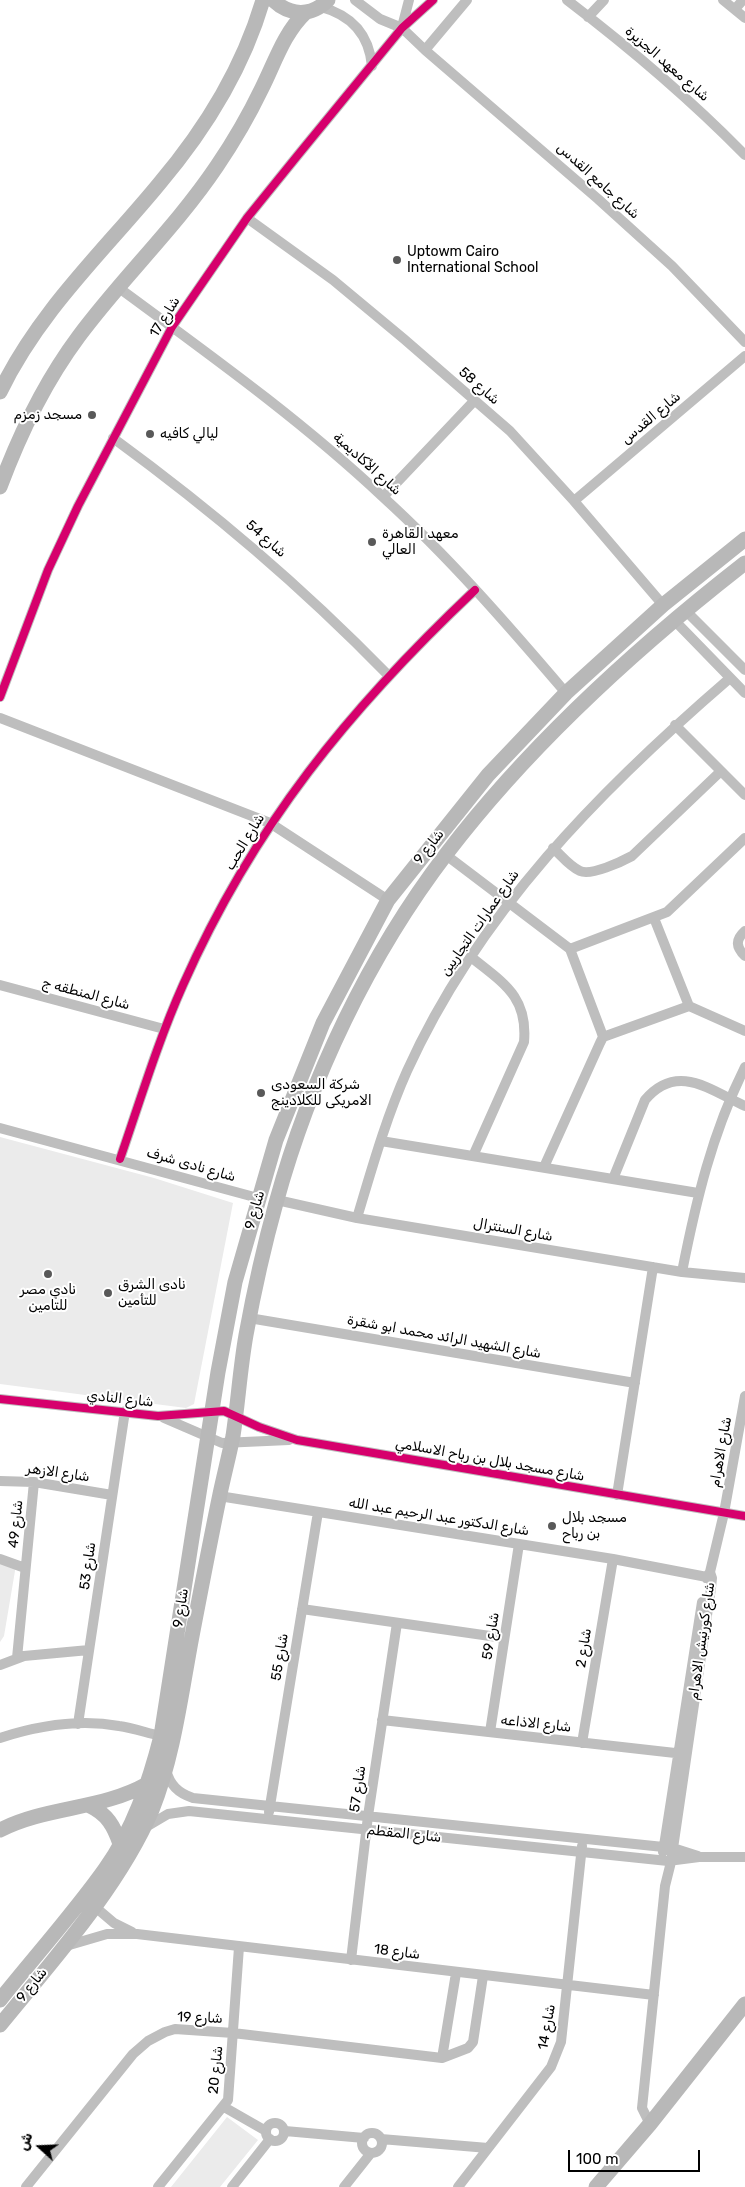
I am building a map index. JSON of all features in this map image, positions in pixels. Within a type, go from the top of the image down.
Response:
[{"type":"main road","points":[[0,392],[26,345],[51,308],[160,184],[196,136],[239,62],[263,0]]},
{"type":"main road","points":[[273,0],[281,8],[293,12],[306,13]]},
{"type":"main road","points":[[0,487],[23,430],[46,386],[83,331],[171,228],[218,165],[258,97],[286,37],[306,13],[324,3]]},
{"type":"main road","name":"شارع 9","points":[[0,2000],[105,1869],[120,1844],[147,1784],[161,1736],[226,1324],[258,1198],[283,1123],[323,1022],[388,900],[488,775],[566,693],[663,605],[745,539]]},
{"type":"main road","name":"شارع 9","points":[[0,2025],[63,1948],[94,1906],[142,1831],[166,1770],[232,1442],[249,1318],[277,1200],[303,1122],[351,1010],[394,931],[446,855],[503,786],[580,706],[680,615],[745,563]]},
{"type":"main road","points":[[226,1324],[234,1335],[246,1337]]},
{"type":"main road","points":[[0,1830],[49,1812],[90,1806],[120,1798],[147,1784]]},
{"type":"main road","points":[[90,1806],[106,1817],[112,1825],[120,1844]]},
{"type":"main road","points":[[596,2187],[650,2124],[745,2004]]},
{"type":"street","points":[[355,0],[380,19],[402,28],[409,0]]},
{"type":"street","name":"شارع 17","points":[[0,697],[48,570],[78,506],[172,327],[247,218],[402,28],[433,0]]},
{"type":"street","points":[[425,50],[467,0]]},
{"type":"street","name":"شارع معهد الجزيرة","points":[[567,0],[672,84],[745,155]]},
{"type":"street","points":[[588,16],[604,0]]},
{"type":"street","points":[[724,0],[745,18]]},
{"type":"street","points":[[735,9],[743,0]]},
{"type":"street","points":[[324,3],[357,27],[368,45],[372,66]]},
{"type":"street","name":"شارع جامع القدس","points":[[402,28],[672,266],[745,342]]},
{"type":"street","name":"شارع 58","points":[[247,218],[333,280],[510,431],[574,501],[663,605]]},
{"type":"street","name":"شارع الأكاديمية","points":[[119,288],[285,412],[383,497],[430,542],[475,590],[566,693]]},
{"type":"street","name":"شارع القدس","points":[[574,501],[745,356]]},
{"type":"street","points":[[383,497],[475,400]]},
{"type":"street","name":"شارع 54","points":[[113,438],[179,486],[234,530],[332,618],[388,675]]},
{"type":"street","name":"شارع الحب","points":[[120,1159],[164,1029],[204,941],[270,823],[341,729],[388,675],[475,590]]},
{"type":"street","points":[[680,615],[745,670]]},
{"type":"street","points":[[680,615],[730,678],[745,693]]},
{"type":"street","name":"شارع عمارات التجاريين","points":[[357,1218],[393,1105],[417,1050],[471,957],[508,901],[553,848],[675,725],[730,678]]},
{"type":"street","points":[[0,718],[270,823],[388,900]]},
{"type":"street","points":[[675,725],[745,795]]},
{"type":"street","points":[[553,848],[572,867],[582,872],[591,872],[632,856],[721,770]]},
{"type":"street","points":[[570,949],[667,912],[745,838]]},
{"type":"street","points":[[446,855],[570,949],[602,1037],[544,1168]]},
{"type":"street","points":[[654,918],[689,1006]]},
{"type":"street","points":[[745,931],[740,936],[737,944],[739,951],[745,956]]},
{"type":"street","points":[[471,957],[511,989],[524,1014],[525,1028],[524,1042],[473,1156]]},
{"type":"street","name":"شارع المنطقه ج","points":[[0,985],[164,1029]]},
{"type":"street","points":[[602,1037],[689,1006],[745,1031]]},
{"type":"street","points":[[682,1272],[707,1159],[730,1099],[745,1067]]},
{"type":"street","points":[[613,1179],[645,1100],[654,1090],[668,1082],[682,1079],[698,1084],[745,1106]]},
{"type":"street","name":"شارع نادى شرف","points":[[0,1128],[120,1159],[258,1198]]},
{"type":"street","points":[[381,1141],[698,1193]]},
{"type":"street","name":"شارع السنترال","points":[[277,1200],[357,1218],[682,1272],[745,1278]]},
{"type":"street","points":[[617,1495],[653,1267]]},
{"type":"street","name":"شارع الشهيد الرائد محمد ابو شقرة","points":[[249,1318],[635,1382]]},
{"type":"street","name":"شارع الاهرام","points":[[709,1576],[724,1512],[745,1396]]},
{"type":"street","name":"شارع النادي","points":[[0,1399],[158,1416],[212,1411],[224,1412],[235,1416]]},
{"type":"street","name":"شارع 53","points":[[78,1724],[125,1411]]},
{"type":"street","name":"شارع النادي","points":[[158,1416],[216,1442],[232,1442]]},
{"type":"street","name":"شارع مسجد بلال بن رباح الاسلامي","points":[[235,1416],[259,1428],[298,1440],[745,1516]]},
{"type":"street","name":"شارع مسجد بلال بن رباح الاسلامي","points":[[232,1442],[298,1440]]},
{"type":"street","name":"شارع الازهر","points":[[0,1481],[34,1482],[112,1495]]},
{"type":"street","name":"شارع 49","points":[[17,1658],[34,1482]]},
{"type":"street","name":"شارع الدكتور عبد الرحيم عبد الله","points":[[220,1496],[709,1576]]},
{"type":"street","name":"شارع 55","points":[[268,1819],[318,1512]]},
{"type":"street","name":"شارع 59","points":[[490,1732],[519,1544]]},
{"type":"street","points":[[0,1559],[25,1568]]},
{"type":"street","name":"شارع 2","points":[[582,1742],[613,1559]]},
{"type":"street","name":"شارع كورنيش الاهرام","points":[[650,2124],[643,2114],[642,2108],[666,1886],[666,1861],[709,1576]]},
{"type":"street","points":[[302,1609],[504,1638]]},
{"type":"street","name":"شارع 57","points":[[352,1960],[366,1830],[397,1623]]},
{"type":"street","points":[[0,1664],[17,1658],[89,1650]]},
{"type":"street","name":"شارع الاذاعه","points":[[382,1720],[682,1754]]},
{"type":"street","points":[[0,1738],[46,1727],[78,1724],[119,1726],[161,1736]]},
{"type":"street","name":"شارع المقطم","points":[[166,1770],[172,1785],[185,1795],[270,1806],[668,1847]]},
{"type":"street","name":"شارع المقطم","points":[[142,1831],[158,1818],[178,1812],[268,1819],[666,1861]]},
{"type":"street","name":"شارع 14","points":[[458,2187],[555,2059],[560,2042],[568,1986],[582,1839]]},
{"type":"street","points":[[668,1847],[699,1857]]},
{"type":"street","points":[[666,1861],[699,1857],[745,1857]]},
{"type":"street","name":"شارع 18","points":[[94,1906],[114,1923],[138,1934]]},
{"type":"street","name":"شارع 18","points":[[63,1948],[101,1936],[138,1934],[654,1996]]},
{"type":"street","name":"شارع 20","points":[[158,2187],[224,2107],[230,2093],[239,1947]]},
{"type":"street","points":[[442,2058],[456,1973]]},
{"type":"street","name":"شارع 19","points":[[26,2187],[133,2054],[148,2041],[165,2032],[175,2030],[233,2033],[442,2058],[468,2048],[472,2042],[483,1976]]},
{"type":"street","name":"شارع 20","points":[[224,2107],[268,2135]]},
{"type":"street","points":[[232,2187],[268,2135],[270,2124],[281,2124],[284,2131],[281,2139],[277,2141],[268,2135]]},
{"type":"street","points":[[284,2131],[364,2138],[371,2133],[381,2139],[488,2148]]},
{"type":"street","points":[[364,2138],[364,2148],[371,2152]]},
{"type":"street","points":[[344,2187],[371,2152],[379,2150],[382,2144],[381,2139]]},
{"type":"shaded area","name":"نادى الشرق للتأمين","points":[[0,1137],[154,1178],[233,1203],[194,1404],[186,1408],[0,1384]]},
{"type":"shaded area","points":[[0,1560],[16,1565],[4,1636],[0,1642]]},
{"type":"shaded area","points":[[227,2117],[258,2140],[220,2187],[171,2187]]},
{"type":"cycle path","points":[[0,697],[48,570],[78,506],[172,327],[247,218],[402,28],[433,0]]},
{"type":"cycle path","points":[[120,1159],[165,1028],[183,985],[211,927],[273,821],[308,772],[386,679],[475,590]]},
{"type":"cycle path","points":[[0,1399],[158,1416],[224,1411],[259,1427],[297,1440],[745,1516]]},
{"type":"place","name":"Uptowm Cairo International School","points":[[397,260]]},
{"type":"place","name":"مسجد زمزم","points":[[92,415]]},
{"type":"place","name":"ليالي كافيه","points":[[150,434]]},
{"type":"place","name":"معهد القاهرة العالي","points":[[372,542]]},
{"type":"place","name":"شركة السعودى الامريكى للكلادينج","points":[[261,1093]]},
{"type":"place","name":"نادي مصر للتامين","points":[[48,1274]]},
{"type":"place","name":"نادى الشرق للتأمين","points":[[108,1293]]},
{"type":"place","name":"مسجد بلال بن رباح","points":[[552,1526]]}]
